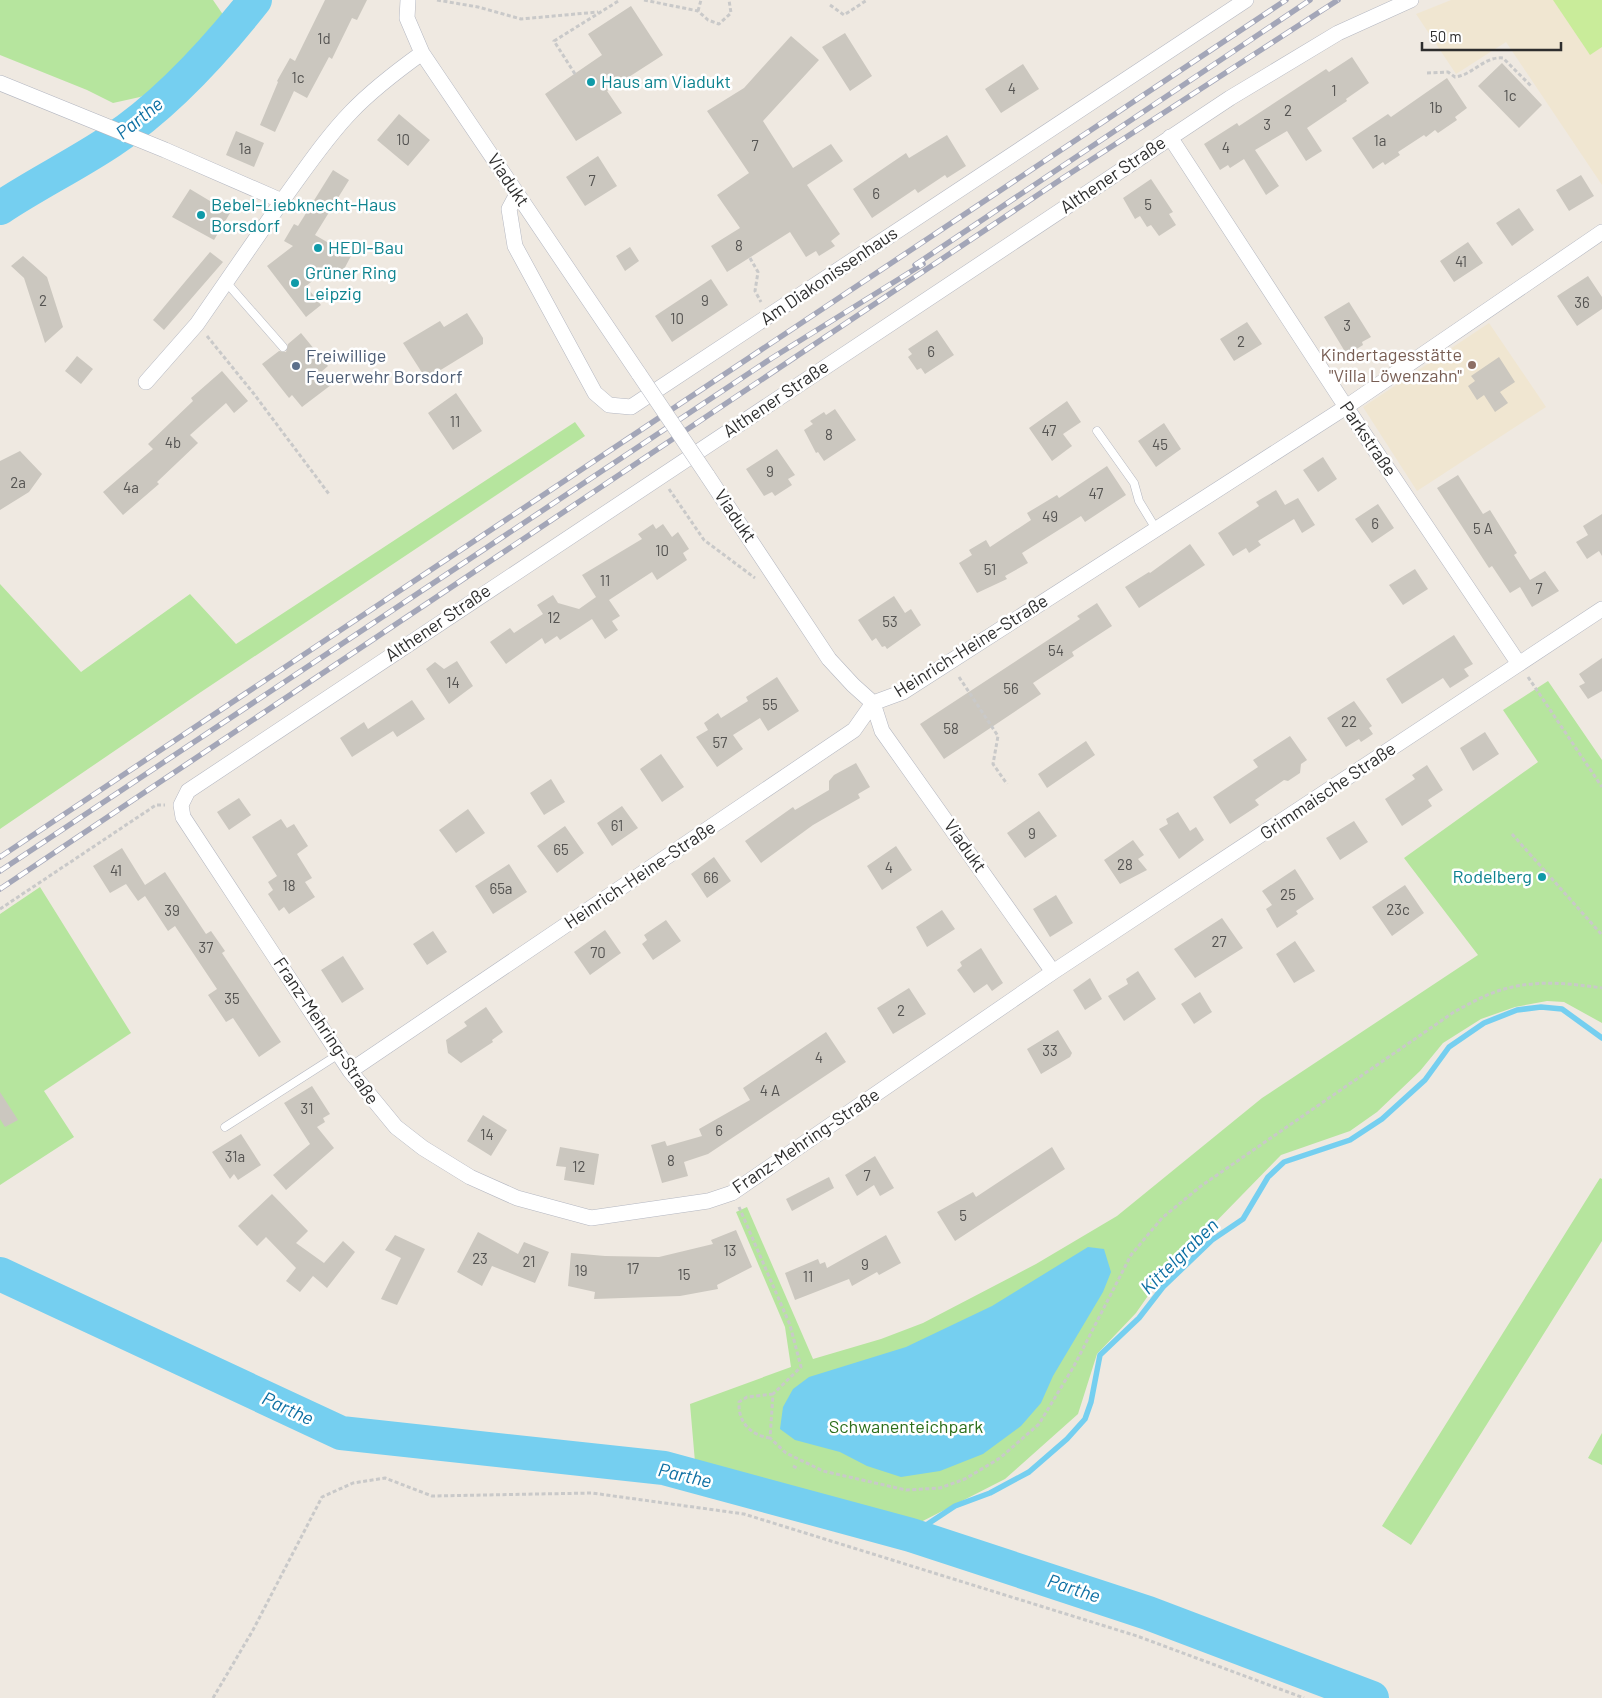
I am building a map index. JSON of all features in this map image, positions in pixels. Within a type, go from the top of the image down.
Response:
[{"type":"street","name":"Viadukt","points":[[408,0],[407,18],[422,53],[772,569],[829,658],[853,685],[873,703],[882,731],[1053,972]]},
{"type":"street","name":"Am Diakonissenhaus","points":[[517,194],[509,209],[515,246],[595,393],[609,405],[631,407],[1246,0]]},
{"type":"street","name":"Althener Straße","points":[[181,805],[188,790],[1170,137],[1338,33],[1412,0]]},
{"type":"street","points":[[146,382],[197,324],[323,144],[351,112],[389,78],[422,53]]},
{"type":"street","points":[[0,83],[165,150],[282,201]]},
{"type":"street","name":"Parkstraße","points":[[1170,137],[1346,407],[1519,664]]},
{"type":"street","name":"Heinrich-Heine-Straße","points":[[350,1071],[854,730],[873,703],[903,692],[1346,407],[1602,232]]},
{"type":"street","name":"Grimmaische Straße","points":[[1053,972],[1602,609]]},
{"type":"street","name":"Franz-Mehring-Straße","points":[[181,805],[183,817],[350,1071],[396,1127],[446,1163],[517,1198],[591,1218],[708,1201],[732,1193],[1053,972]]},
{"type":"lane","points":[[226,282],[283,347]]},
{"type":"lane","points":[[1097,431],[1134,482],[1139,501],[1156,529]]},
{"type":"lane","points":[[225,1128],[339,1054]]},
{"type":"path","points":[[437,0],[478,7],[521,20],[598,12]]},
{"type":"path","points":[[575,74],[554,41],[620,0]]},
{"type":"path","points":[[644,0],[698,11],[708,20],[719,24],[731,13],[729,0]]},
{"type":"path","points":[[698,11],[701,0]]},
{"type":"path","points":[[830,5],[844,15],[867,0]]},
{"type":"path","points":[[1427,72],[1448,72],[1455,77],[1462,76],[1489,60],[1503,58],[1532,87]]},
{"type":"path","points":[[750,258],[758,272],[756,291],[769,316]]},
{"type":"path","points":[[197,324],[254,394],[329,494]]},
{"type":"path","points":[[660,475],[704,540],[754,578],[772,569]]},
{"type":"path","points":[[959,677],[998,736],[993,764],[1007,784]]},
{"type":"path","points":[[1533,685],[1602,787]]},
{"type":"path","points":[[0,908],[156,805],[181,805]]},
{"type":"path","points":[[1512,834],[1602,935]]},
{"type":"path","points":[[741,1211],[790,1325],[801,1367],[773,1394],[747,1397],[739,1402],[739,1410],[749,1431],[758,1436],[770,1438],[786,1453],[822,1471],[906,1490],[940,1488],[965,1479],[1000,1458],[1039,1424],[1074,1366],[1131,1255],[1162,1218],[1200,1186],[1454,1012],[1495,992],[1531,982],[1567,983],[1602,988]]},
{"type":"path","points":[[770,1438],[773,1394]]},
{"type":"path","points":[[793,1466],[800,1469]]},
{"type":"path","points":[[213,1698],[252,1630],[322,1497],[353,1483],[385,1478],[432,1496],[592,1493],[744,1514],[1137,1636],[1304,1698]]},
{"type":"shaded area","points":[[1451,0],[1602,0],[1602,185],[1506,42],[1456,74],[1416,14]]},
{"type":"shaded area","name":"Kindertagesstätte \"Villa Löwenzahn\"","points":[[1489,323],[1546,407],[1417,491],[1363,407]]},
{"type":"green space","points":[[0,0],[213,0],[226,19],[158,89],[140,97],[113,103],[87,90],[0,55]]},
{"type":"green space","points":[[1553,0],[1602,0],[1602,47],[1590,55]]},
{"type":"green space","points":[[575,422],[585,436],[198,694],[0,829],[0,584],[81,672],[190,594],[236,644]]},
{"type":"green space","name":"Schwanenteichpark","points":[[1548,681],[1602,760],[1602,1023],[1564,1002],[1547,1001],[1515,1007],[1481,1019],[1443,1043],[1420,1071],[1377,1112],[1350,1131],[1281,1155],[1159,1280],[1136,1313],[1097,1354],[1078,1414],[1005,1479],[913,1526],[695,1462],[690,1404],[791,1367],[785,1327],[736,1212],[747,1207],[813,1359],[881,1339],[923,1323],[1036,1264],[1117,1216],[1262,1098],[1478,955],[1404,858],[1538,762],[1503,710]]},
{"type":"green space","points":[[40,887],[131,1033],[44,1091],[74,1137],[0,1185],[0,914]]},
{"type":"green space","points":[[1600,1178],[1602,1179],[1602,1241],[1411,1545],[1382,1526]]},
{"type":"green space","points":[[1602,1433],[1602,1465],[1588,1458]]},
{"type":"water","points":[[1088,1247],[1104,1249],[1111,1272],[1103,1292],[1053,1376],[1041,1403],[1021,1426],[983,1454],[940,1471],[901,1477],[867,1466],[840,1452],[795,1440],[780,1429],[783,1407],[793,1389],[809,1377],[906,1347],[992,1306]]},
{"type":"building","points":[[325,0],[367,0],[357,20],[352,18],[332,59],[329,57],[307,98],[294,91],[275,132],[260,125],[277,81],[290,58],[295,61]]},
{"type":"building","name":"Haus am Viadukt","points":[[631,6],[663,55],[607,91],[622,113],[576,141],[545,94],[602,55],[588,34]]},
{"type":"building","points":[[845,33],[872,76],[850,91],[822,47]]},
{"type":"building","points":[[791,36],[819,60],[763,121],[793,168],[831,144],[843,161],[807,185],[840,234],[831,241],[835,246],[819,256],[816,251],[806,257],[790,232],[727,272],[711,246],[740,228],[717,195],[749,173],[707,111],[744,88]]},
{"type":"building","points":[[1352,57],[1369,83],[1346,99],[1347,101],[1307,128],[1322,151],[1306,161],[1287,131],[1255,150],[1279,186],[1266,195],[1244,159],[1230,168],[1228,165],[1220,170],[1204,144],[1237,123],[1239,126],[1326,69],[1329,72]]},
{"type":"building","points":[[1502,63],[1542,105],[1519,128],[1478,86]]},
{"type":"building","points":[[1023,64],[1039,89],[1001,113],[985,89]]},
{"type":"building","points":[[1447,78],[1467,108],[1455,117],[1457,120],[1438,133],[1435,130],[1426,137],[1424,135],[1398,152],[1400,155],[1385,165],[1383,162],[1373,169],[1352,138],[1388,114],[1391,117]]},
{"type":"building","points":[[399,114],[430,140],[408,166],[377,140]]},
{"type":"building","points":[[236,131],[264,143],[254,167],[226,155]]},
{"type":"building","points":[[947,135],[966,166],[947,178],[945,175],[918,193],[915,189],[872,218],[853,189],[906,153],[909,158]]},
{"type":"building","points":[[598,156],[617,186],[585,206],[566,177]]},
{"type":"building","points":[[333,170],[349,180],[315,235],[351,256],[342,273],[330,267],[306,286],[321,305],[306,317],[267,266],[293,246],[284,241],[294,224],[298,226]]},
{"type":"building","points":[[1581,175],[1594,196],[1569,211],[1556,190]]},
{"type":"building","points":[[1151,179],[1173,212],[1169,214],[1176,225],[1159,236],[1151,225],[1147,227],[1140,216],[1135,219],[1123,198]]},
{"type":"building","name":"Bebel-Liebknecht-Haus Borsdorf","points":[[190,189],[230,213],[214,240],[172,217]]},
{"type":"building","points":[[1519,208],[1534,230],[1512,246],[1496,223]]},
{"type":"building","points":[[1468,242],[1483,263],[1454,282],[1440,261]]},
{"type":"building","points":[[630,247],[639,261],[625,271],[616,256]]},
{"type":"building","points":[[210,252],[223,262],[164,330],[153,320]]},
{"type":"building","points":[[23,256],[47,277],[63,327],[45,343],[24,278],[11,266]]},
{"type":"building","points":[[1588,276],[1602,297],[1602,309],[1577,326],[1557,296]]},
{"type":"building","points":[[711,279],[728,305],[672,342],[655,316]]},
{"type":"building","points":[[1349,302],[1371,337],[1362,342],[1363,345],[1347,355],[1324,317]]},
{"type":"building","points":[[467,313],[483,338],[483,344],[426,379],[403,343],[440,321],[444,327]]},
{"type":"building","points":[[1247,322],[1262,344],[1234,361],[1220,339]]},
{"type":"building","points":[[937,330],[954,355],[925,374],[921,368],[917,370],[908,357],[912,354],[908,349]]},
{"type":"building","points":[[301,333],[328,366],[321,372],[331,385],[302,407],[292,395],[289,398],[262,364],[279,351],[286,352],[288,344]]},
{"type":"building","points":[[77,356],[93,369],[81,384],[65,371]]},
{"type":"building","name":"Kindertagesstätte \"Villa Löwenzahn\"","points":[[1499,357],[1515,382],[1500,392],[1508,403],[1495,412],[1484,395],[1477,400],[1468,386],[1475,381],[1471,376]]},
{"type":"building","points":[[222,371],[248,401],[234,413],[226,403],[190,435],[198,443],[157,482],[159,484],[123,515],[103,492],[153,449],[148,444],[193,401],[191,398]]},
{"type":"building","points":[[456,393],[482,431],[453,450],[428,413]]},
{"type":"building","points":[[1067,401],[1081,422],[1063,434],[1072,446],[1052,461],[1029,428]]},
{"type":"building","points":[[835,409],[856,440],[824,461],[818,452],[816,453],[804,430],[813,424],[810,421],[824,412],[826,415]]},
{"type":"building","points":[[1164,423],[1181,449],[1156,467],[1138,441]]},
{"type":"building","points":[[777,449],[795,475],[788,479],[792,485],[775,496],[772,492],[764,496],[746,469]]},
{"type":"building","points":[[20,451],[42,474],[29,492],[0,510],[0,461]]},
{"type":"building","points":[[1323,457],[1337,479],[1318,492],[1303,470]]},
{"type":"building","points":[[1107,466],[1126,495],[1085,522],[1081,516],[1022,553],[1028,563],[1005,576],[1007,579],[977,593],[959,563],[972,555],[969,550],[986,540],[990,547],[1031,520],[1027,513],[1057,495],[1059,498]]},
{"type":"building","points":[[1458,475],[1483,514],[1490,510],[1517,553],[1514,555],[1530,580],[1545,571],[1559,591],[1532,607],[1520,587],[1510,593],[1492,566],[1489,568],[1437,488]]},
{"type":"building","points":[[1276,490],[1285,505],[1298,498],[1315,525],[1302,533],[1294,519],[1258,541],[1261,545],[1249,553],[1246,548],[1233,556],[1218,533],[1259,506],[1256,502]]},
{"type":"building","points":[[1378,504],[1394,528],[1372,543],[1355,519]]},
{"type":"building","points":[[1602,514],[1602,556],[1599,551],[1587,559],[1576,542],[1588,535],[1583,526]]},
{"type":"building","points":[[653,524],[656,529],[663,524],[672,537],[678,532],[689,549],[683,553],[687,560],[657,580],[652,572],[609,600],[620,616],[612,621],[618,630],[605,639],[592,619],[560,640],[557,636],[545,644],[542,638],[506,664],[490,642],[510,628],[514,633],[543,614],[537,605],[553,595],[558,603],[579,609],[596,597],[582,575],[642,539],[638,534]]},
{"type":"building","points":[[1190,544],[1205,565],[1139,608],[1125,587],[1150,573]]},
{"type":"building","points":[[1415,569],[1428,589],[1403,605],[1389,585]]},
{"type":"building","points":[[894,596],[905,613],[911,609],[921,625],[887,649],[885,646],[882,647],[876,638],[872,641],[858,620]]},
{"type":"building","points":[[1097,603],[1112,626],[1072,652],[1074,656],[1033,683],[1041,694],[944,759],[920,724],[1080,619],[1077,616]]},
{"type":"building","points":[[1454,635],[1473,664],[1464,669],[1469,676],[1450,688],[1443,678],[1402,704],[1386,679]]},
{"type":"building","points":[[1602,658],[1602,691],[1588,699],[1579,686],[1585,683],[1579,674]]},
{"type":"building","points":[[457,661],[473,686],[449,704],[426,669],[435,662],[444,669]]},
{"type":"building","points":[[777,677],[799,711],[768,731],[760,718],[733,735],[743,749],[717,767],[696,737],[708,730],[704,723],[718,713],[721,718],[748,701],[746,697]]},
{"type":"building","points":[[412,700],[425,719],[397,737],[393,731],[352,757],[340,738],[364,722],[368,729]]},
{"type":"building","points":[[1354,701],[1372,726],[1369,728],[1373,734],[1361,742],[1359,739],[1346,747],[1327,718]]},
{"type":"building","points":[[1485,732],[1499,754],[1473,771],[1460,748]]},
{"type":"building","points":[[1290,736],[1307,760],[1301,764],[1300,773],[1288,781],[1284,780],[1255,800],[1259,805],[1230,824],[1213,797],[1258,767],[1253,760]]},
{"type":"building","points":[[1086,741],[1095,755],[1047,788],[1038,774]]},
{"type":"building","points":[[661,754],[684,787],[662,802],[640,769]]},
{"type":"building","points":[[856,763],[870,787],[858,794],[860,798],[813,825],[761,863],[745,841],[793,807],[795,810],[829,790],[829,781],[834,775]]},
{"type":"building","points":[[1427,765],[1443,790],[1428,800],[1432,806],[1402,826],[1385,799],[1415,779],[1412,775]]},
{"type":"building","points":[[551,779],[565,802],[544,815],[530,793]]},
{"type":"building","points":[[239,798],[251,815],[229,830],[217,812]]},
{"type":"building","points":[[622,806],[638,828],[612,846],[597,823]]},
{"type":"building","points":[[468,809],[485,833],[456,853],[439,830]]},
{"type":"building","points":[[1039,811],[1057,836],[1025,858],[1007,833]]},
{"type":"building","points":[[1178,812],[1190,831],[1196,827],[1204,840],[1179,859],[1159,829],[1168,824],[1166,819]]},
{"type":"building","points":[[281,819],[287,828],[294,824],[308,846],[297,854],[312,878],[305,882],[315,897],[289,914],[284,907],[279,911],[268,894],[273,890],[268,882],[277,876],[252,837]]},
{"type":"building","points":[[1354,821],[1368,842],[1340,860],[1326,838]]},
{"type":"building","points":[[565,826],[584,853],[557,873],[537,846]]},
{"type":"building","points":[[1133,840],[1144,855],[1138,859],[1147,870],[1120,884],[1104,860]]},
{"type":"building","points":[[896,846],[912,870],[882,890],[867,866]]},
{"type":"building","points":[[122,848],[145,885],[165,872],[206,934],[211,931],[225,951],[222,953],[281,1042],[259,1057],[233,1018],[226,1022],[208,995],[217,989],[175,926],[168,931],[145,896],[138,901],[126,884],[110,893],[93,866]]},
{"type":"building","points":[[714,857],[731,881],[707,898],[691,874]]},
{"type":"building","points":[[509,864],[527,892],[493,914],[475,886]]},
{"type":"building","points":[[1295,869],[1314,899],[1296,911],[1298,914],[1277,928],[1266,909],[1272,905],[1262,891]]},
{"type":"building","points":[[1405,885],[1424,913],[1392,936],[1372,907]]},
{"type":"building","points":[[1056,895],[1073,923],[1050,937],[1033,909]]},
{"type":"building","points":[[942,910],[955,929],[927,947],[916,927]]},
{"type":"building","points":[[1222,918],[1243,948],[1195,978],[1174,949]]},
{"type":"building","points":[[666,920],[681,941],[653,960],[642,944],[647,940],[644,935]]},
{"type":"building","points":[[605,930],[621,953],[590,975],[574,952]]},
{"type":"building","points":[[433,931],[447,952],[427,965],[413,944]]},
{"type":"building","points":[[1295,941],[1315,971],[1294,983],[1276,954]]},
{"type":"building","points":[[981,948],[1003,983],[992,991],[987,984],[974,993],[957,970],[962,966],[960,962]]},
{"type":"building","points":[[343,956],[364,989],[342,1003],[321,970]]},
{"type":"building","points":[[1138,971],[1156,999],[1124,1021],[1108,996],[1128,984],[1126,979]]},
{"type":"building","points":[[1090,978],[1102,999],[1085,1010],[1073,990]]},
{"type":"building","points":[[909,988],[926,1014],[893,1034],[877,1008]]},
{"type":"building","points":[[1200,992],[1212,1012],[1194,1024],[1181,1004]]},
{"type":"building","points":[[486,1007],[503,1032],[492,1040],[493,1042],[461,1063],[448,1053],[446,1040],[467,1026],[464,1022]]},
{"type":"building","points":[[1058,1030],[1072,1053],[1070,1057],[1041,1074],[1027,1049]]},
{"type":"building","points":[[826,1032],[846,1062],[708,1154],[684,1162],[688,1176],[662,1183],[651,1145],[665,1141],[667,1146],[702,1136],[699,1129],[750,1100],[743,1088]]},
{"type":"building","points":[[312,1086],[330,1114],[323,1118],[325,1122],[317,1127],[334,1148],[286,1190],[273,1175],[310,1144],[284,1103]]},
{"type":"building","points":[[0,1092],[18,1120],[5,1127],[0,1119]]},
{"type":"building","points":[[483,1115],[507,1130],[491,1156],[467,1141]]},
{"type":"building","points":[[241,1134],[261,1165],[238,1180],[234,1174],[230,1179],[212,1152]]},
{"type":"building","points":[[560,1147],[599,1154],[594,1185],[564,1180],[566,1167],[556,1166]]},
{"type":"building","points":[[1052,1147],[1065,1169],[955,1241],[937,1212],[973,1192],[976,1197]]},
{"type":"building","points":[[875,1156],[894,1188],[880,1196],[874,1185],[857,1196],[845,1175]]},
{"type":"building","points":[[829,1177],[834,1188],[792,1211],[786,1199]]},
{"type":"building","points":[[272,1194],[308,1231],[296,1243],[324,1263],[343,1241],[355,1252],[327,1288],[313,1276],[300,1292],[286,1281],[296,1268],[266,1237],[257,1246],[238,1226]]},
{"type":"building","points":[[736,1230],[752,1267],[717,1285],[718,1289],[680,1296],[594,1299],[595,1292],[568,1286],[571,1253],[659,1257],[713,1244],[711,1240]]},
{"type":"building","points":[[478,1232],[518,1254],[524,1242],[549,1252],[535,1283],[492,1266],[482,1286],[457,1272]]},
{"type":"building","points":[[395,1235],[425,1249],[397,1305],[381,1299],[401,1258],[385,1250]]},
{"type":"building","points":[[886,1235],[901,1263],[879,1275],[877,1272],[852,1286],[849,1279],[795,1300],[785,1273],[818,1259],[820,1264],[825,1262],[827,1268]]},
{"type":"waterway","name":"Parthe","points":[[0,208],[97,150],[151,111],[206,58],[255,0]]},
{"type":"waterway","name":"Kittelgraben","points":[[911,1535],[955,1506],[990,1493],[1029,1472],[1067,1439],[1085,1419],[1091,1402],[1100,1355],[1139,1318],[1163,1287],[1212,1240],[1243,1219],[1268,1177],[1284,1162],[1350,1140],[1382,1119],[1425,1080],[1449,1047],[1484,1023],[1517,1010],[1541,1007],[1562,1009],[1602,1038]]},
{"type":"waterway","name":"Parthe","points":[[0,1274],[341,1433],[664,1468],[911,1535],[1148,1613],[1372,1698]]},
{"type":"railway","points":[[0,857],[1286,0]]},
{"type":"railway","points":[[915,265],[1310,0]]},
{"type":"railway","points":[[0,889],[1063,178],[1338,0]]},
{"type":"railway","points":[[0,871],[772,358],[923,264]]},
{"type":"place","name":"Haus am Viadukt","points":[[591,82]]},
{"type":"place","name":"Bebel-Liebknecht-Haus Borsdorf","points":[[201,215]]},
{"type":"place","name":"HEDI-Bau","points":[[318,248]]},
{"type":"place","name":"Grüner Ring Leipzig","points":[[295,283]]},
{"type":"place","name":"Kindertagesstätte \"Villa Löwenzahn\"","points":[[1472,365]]},
{"type":"place","name":"Freiwillige Feuerwehr Borsdorf","points":[[296,366]]},
{"type":"place","name":"Rodelberg","points":[[1542,877]]}]
